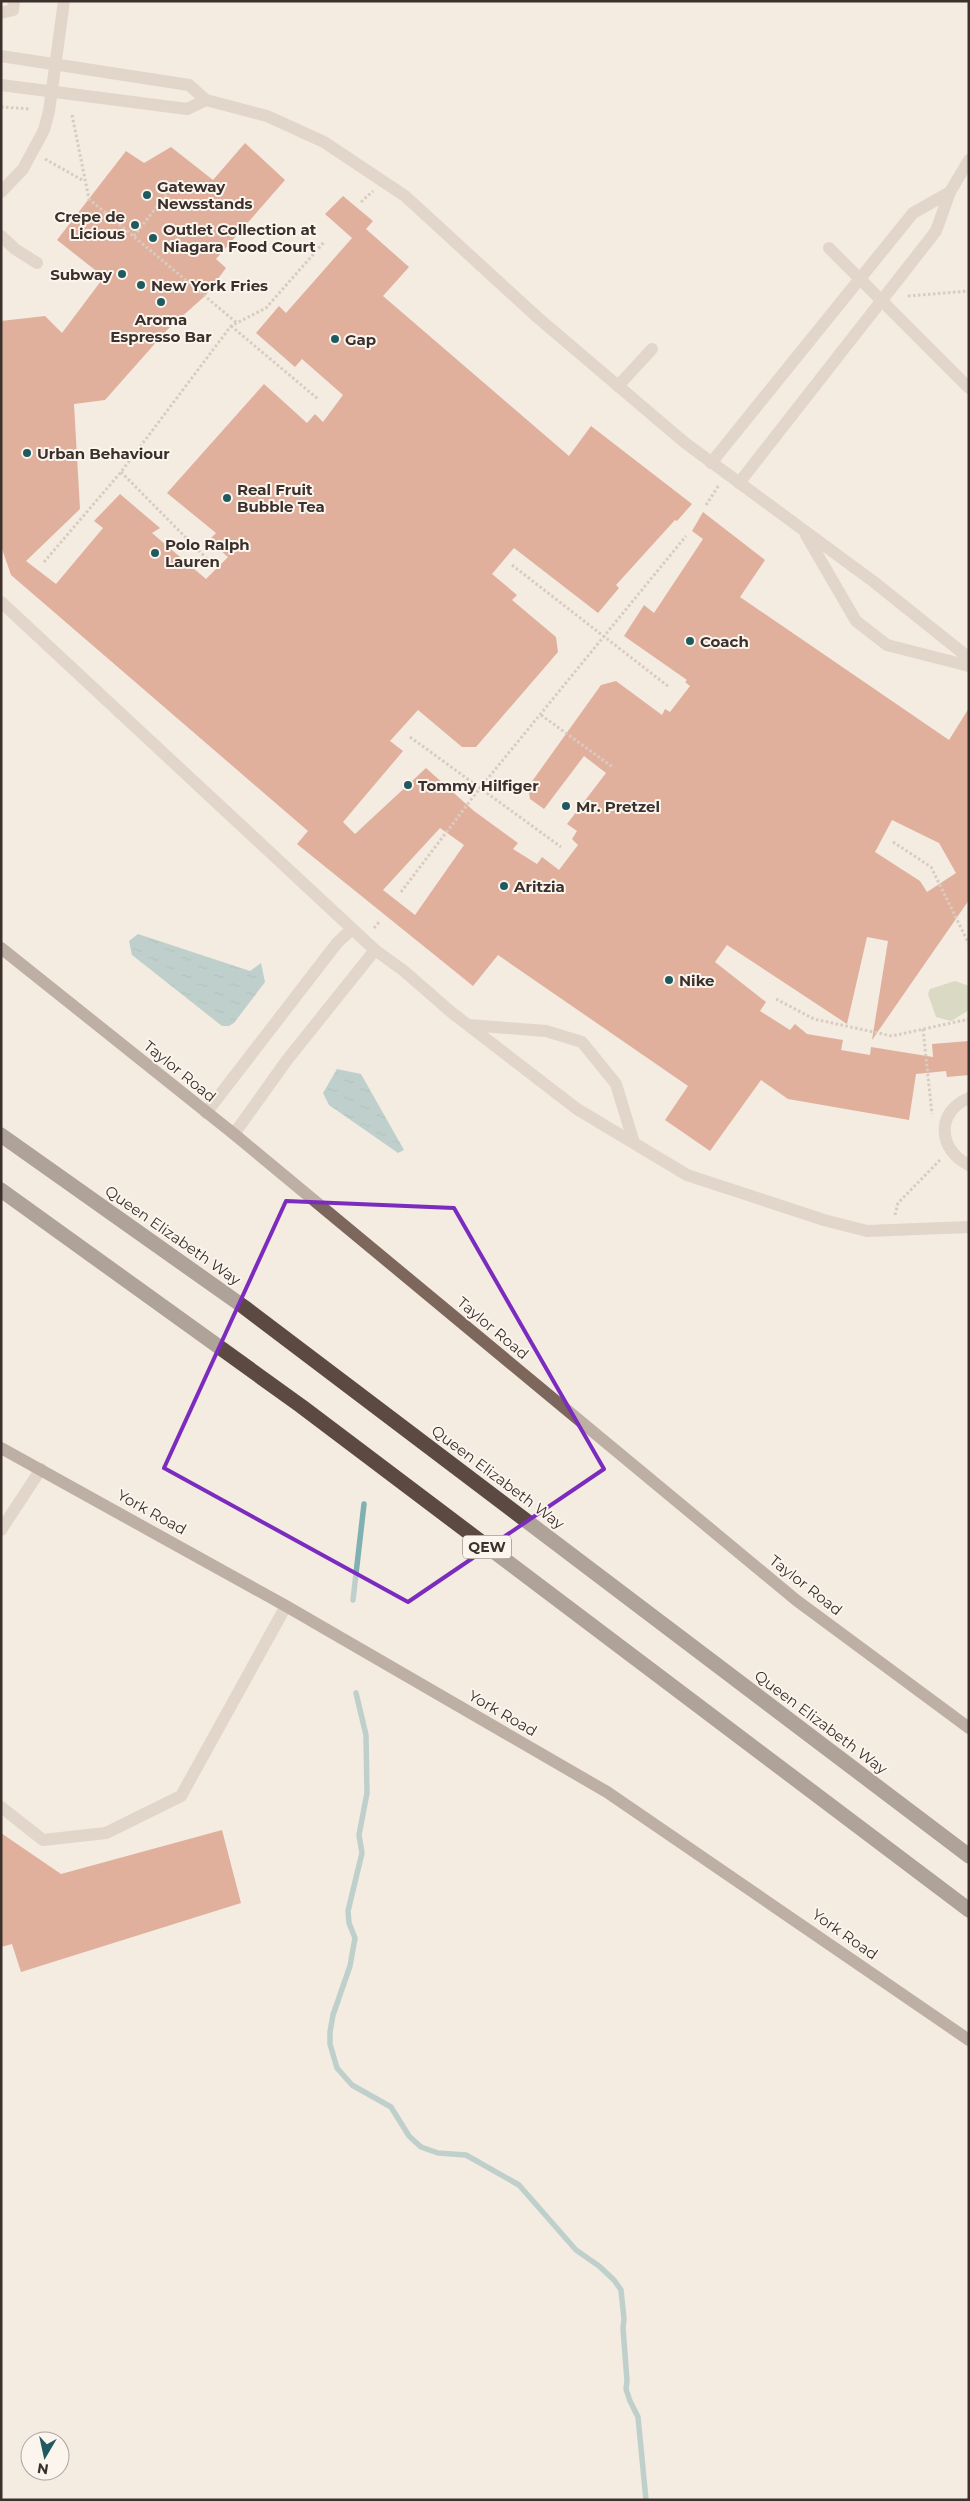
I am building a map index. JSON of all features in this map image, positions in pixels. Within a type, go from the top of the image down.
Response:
[{"type":"highway","name":"Queen Elizabeth Way","points":[[1,1134],[244,1307],[969,1856]]},
{"type":"highway","name":"QEW","points":[[1,1190],[301,1406],[969,1910]]},
{"type":"main road","name":"Taylor Road","points":[[1,948],[234,1134],[796,1600],[969,1728]]},
{"type":"main road","name":"York Road","points":[[1,1448],[286,1606],[607,1792],[969,2040]]},
{"type":"street","points":[[1,192],[23,169],[34,152],[44,130],[52,92],[64,1]]},
{"type":"street","points":[[1,56],[189,85],[206,100],[249,110],[283,122],[324,142],[405,196],[537,317],[618,386],[712,463],[880,587],[969,658]]},
{"type":"street","points":[[1,85],[187,109],[206,100]]},
{"type":"street","points":[[739,483],[936,231],[950,192],[969,160]]},
{"type":"street","points":[[712,463],[913,213],[950,192]]},
{"type":"street","points":[[1,236],[14,249],[37,263]]},
{"type":"street","points":[[828,248],[969,388]]},
{"type":"street","points":[[618,386],[652,349]]},
{"type":"street","points":[[803,531],[856,621],[887,645],[969,666]]},
{"type":"street","points":[[1,602],[375,950],[577,1109],[695,1177],[824,1220],[867,1231],[969,1227]]},
{"type":"street","points":[[206,1113],[337,944],[352,929]]},
{"type":"street","points":[[234,1134],[287,1060],[375,950]]},
{"type":"street","points":[[468,1025],[546,1031],[582,1042],[616,1084],[634,1143]]},
{"type":"street","points":[[969,1098],[958,1103],[950,1111],[944,1132],[951,1152],[969,1165]]},
{"type":"street","points":[[1,1530],[41,1469]]},
{"type":"street","points":[[1,1807],[44,1840],[106,1833],[181,1796],[286,1606]]},
{"type":"path","points":[[1,107],[31,109]]},
{"type":"path","points":[[72,115],[89,198],[237,323]]},
{"type":"path","points":[[34,152],[84,181]]},
{"type":"path","points":[[134,236],[173,186]]},
{"type":"path","points":[[44,562],[121,472],[231,326],[266,308],[324,241]]},
{"type":"path","points":[[908,296],[969,291]]},
{"type":"path","points":[[231,326],[318,399]]},
{"type":"path","points":[[121,472],[208,560]]},
{"type":"path","points":[[706,505],[727,474]]},
{"type":"path","points":[[401,892],[480,788],[686,536]]},
{"type":"path","points":[[512,565],[669,686]]},
{"type":"path","points":[[541,714],[614,768]]},
{"type":"path","points":[[410,737],[561,847]]},
{"type":"path","points":[[893,842],[931,867],[969,944]]},
{"type":"path","points":[[776,999],[814,1019],[892,1036],[969,1019]]},
{"type":"path","points":[[923,1029],[932,1121]]},
{"type":"path","points":[[893,1230],[898,1203],[941,1159],[939,1150]]},
{"type":"highlighted area","points":[[286,1201],[454,1208],[604,1469],[408,1602],[164,1468]]},
{"type":"green space","points":[[955,981],[969,986],[969,1010],[951,1021],[936,1017],[928,994],[930,989]]},
{"type":"water","points":[[138,934],[250,971],[261,963],[265,982],[234,1023],[229,1026],[222,1026],[132,955],[129,941]]},
{"type":"water","points":[[337,1069],[361,1074],[404,1150],[398,1153],[329,1105],[323,1093]]},
{"type":"building","points":[[245,143],[285,180],[216,259],[226,268],[206,295],[167,330],[105,400],[74,404],[80,509],[26,561],[56,584],[103,528],[94,521],[120,494],[160,528],[152,533],[206,579],[228,557],[209,540],[216,533],[167,493],[264,384],[307,423],[315,414],[323,422],[343,395],[302,359],[295,367],[256,333],[279,306],[286,313],[352,238],[325,214],[343,196],[373,221],[366,229],[409,267],[383,296],[569,456],[591,426],[692,504],[616,585],[619,588],[598,613],[514,548],[492,574],[517,595],[512,600],[556,637],[558,652],[476,747],[462,747],[418,710],[390,741],[403,751],[343,822],[355,834],[426,768],[474,811],[518,843],[513,849],[537,864],[542,857],[559,870],[578,845],[572,839],[577,831],[567,824],[606,773],[584,756],[544,809],[530,799],[528,787],[601,685],[616,681],[662,715],[665,709],[670,712],[690,686],[685,682],[687,680],[624,636],[644,605],[654,613],[703,539],[692,531],[703,512],[765,560],[740,597],[949,740],[969,708],[969,900],[872,1040],[888,941],[867,937],[847,1024],[727,945],[715,962],[766,1002],[760,1011],[790,1030],[795,1024],[807,1034],[843,1040],[841,1050],[870,1055],[871,1047],[933,1057],[932,1044],[969,1041],[969,1075],[947,1077],[946,1071],[916,1074],[909,1120],[788,1099],[761,1080],[710,1151],[665,1120],[688,1086],[498,955],[473,986],[297,844],[308,831],[11,575],[1,546],[1,321],[45,316],[62,333],[104,277],[57,240],[126,151],[144,163],[171,147],[213,180]],"holes":[[[892,820],[939,843],[956,873],[927,892],[920,881],[875,852]],[[440,828],[464,845],[415,915],[383,890]]]},
{"type":"building","points":[[222,1830],[241,1903],[21,1972],[12,1944],[1,1947],[1,1833],[61,1874]]},
{"type":"waterway","points":[[353,1600],[364,1504]]},
{"type":"waterway","points":[[356,1693],[366,1735],[367,1793],[359,1835],[362,1853],[348,1911],[349,1923],[355,1938],[350,1966],[333,2015],[330,2032],[330,2044],[337,2068],[352,2085],[391,2107],[409,2136],[421,2147],[438,2153],[466,2155],[519,2185],[576,2250],[599,2266],[614,2280],[621,2290],[624,2319],[626,2389],[638,2417],[646,2500]]},
{"type":"place","name":"Gateway Newsstands","points":[[147,195]]},
{"type":"place","name":"Crepe de Licious","points":[[135,225]]},
{"type":"place","name":"Outlet Collection at Niagara Food Court","points":[[153,238]]},
{"type":"place","name":"Subway","points":[[122,274]]},
{"type":"place","name":"New York Fries","points":[[141,285]]},
{"type":"place","name":"Aroma Espresso Bar","points":[[161,302]]},
{"type":"place","name":"Gap","points":[[335,339]]},
{"type":"place","name":"Urban Behaviour","points":[[27,453]]},
{"type":"place","name":"Real Fruit Bubble Tea","points":[[227,498]]},
{"type":"place","name":"Polo Ralph Lauren","points":[[155,553]]},
{"type":"place","name":"Coach","points":[[690,641]]},
{"type":"place","name":"Tommy Hilfiger","points":[[408,785]]},
{"type":"place","name":"Mr. Pretzel","points":[[566,806]]},
{"type":"place","name":"Aritzia","points":[[504,886]]},
{"type":"place","name":"Nike","points":[[669,980]]}]
